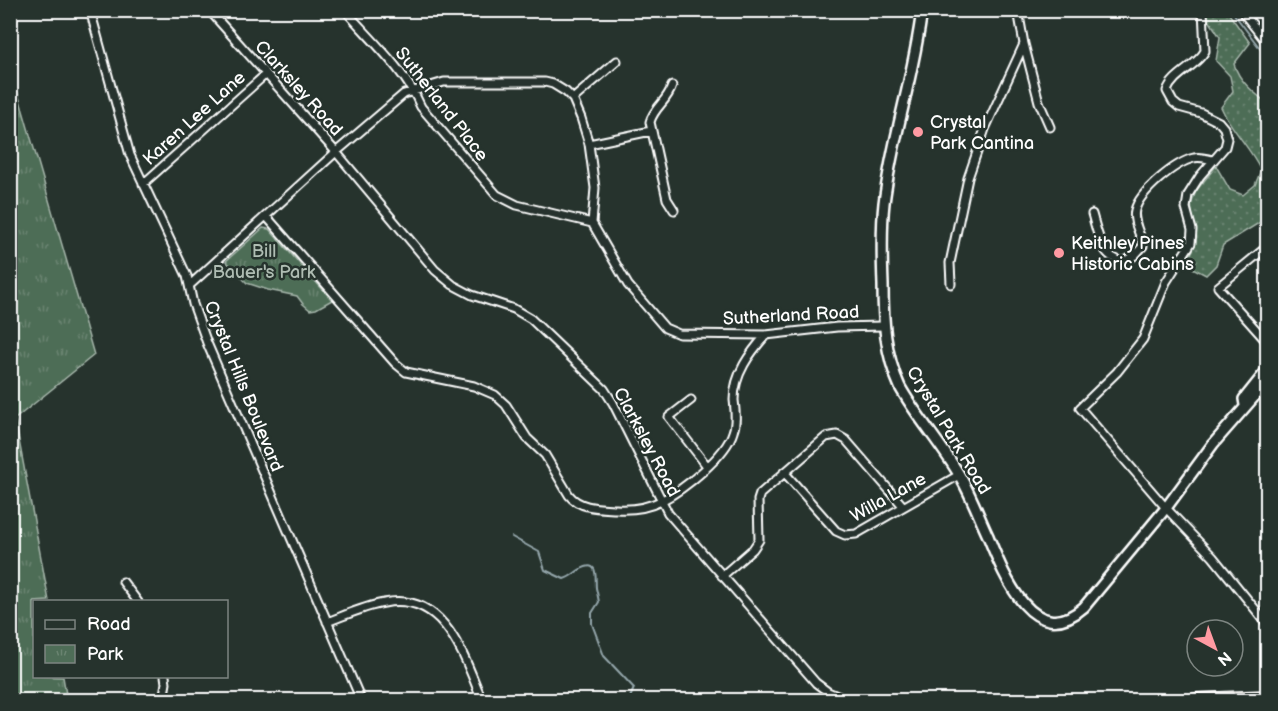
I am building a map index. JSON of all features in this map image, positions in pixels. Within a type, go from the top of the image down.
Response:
[{"type":"highway","points":[[1196,700],[1268,697]]},
{"type":"street","name":"Crystal Hills Boulevard","points":[[90,10],[130,155],[190,285],[193,304],[207,343],[361,700]]},
{"type":"street","name":"Clarksley Road","points":[[209,10],[336,152],[435,270],[453,285],[472,295],[514,309],[531,319],[604,389],[668,513],[816,683],[828,692],[847,700]]},
{"type":"street","name":"Sutherland Place","points":[[345,10],[405,78],[421,107],[497,195],[517,205],[592,223]]},
{"type":"street","name":"Crystal Park Road","points":[[922,10],[917,48],[895,141],[884,202],[883,326],[893,371],[900,387],[959,475],[1012,589],[1028,608],[1045,619],[1061,620],[1069,618],[1084,607],[1166,508],[1213,444],[1268,381]]},
{"type":"street","points":[[1018,10],[1039,102],[1050,127]]},
{"type":"street","points":[[1203,10],[1205,51],[1194,66],[1169,86],[1167,91],[1179,107],[1210,116],[1220,122],[1227,140],[1225,147],[1188,195],[1186,208],[1192,230],[1191,243],[1166,282],[1143,339],[1118,372],[1080,408],[1166,508],[1213,557],[1268,625]]},
{"type":"street","points":[[1241,10],[1268,44]]},
{"type":"street","points":[[951,284],[950,262],[968,178],[985,129],[1024,44]]},
{"type":"street","points":[[573,99],[617,61]]},
{"type":"street","name":"Karen Lee Lane","points":[[143,184],[266,74]]},
{"type":"street","points":[[190,285],[395,100],[404,94],[444,82],[545,82],[560,87],[573,99],[589,144],[595,188],[592,223]]},
{"type":"street","points":[[672,86],[669,96],[651,117],[651,131],[667,200],[674,210]]},
{"type":"street","points":[[589,144],[651,131]]},
{"type":"street","points":[[1092,214],[1106,253],[1112,260],[1124,262],[1143,246],[1142,235],[1135,222],[1135,210],[1141,196],[1183,162],[1197,157],[1213,160]]},
{"type":"street","points":[[266,216],[395,363],[406,372],[474,386],[501,400],[527,438],[545,455],[573,501],[585,506],[628,510],[660,501],[680,489],[707,466],[730,441],[735,426],[734,399],[737,381],[748,357],[766,335]]},
{"type":"street","name":"Sutherland Road","points":[[592,223],[628,285],[665,328],[679,334],[766,335],[837,327],[883,326]]},
{"type":"street","points":[[1268,246],[1218,287],[1268,343]]},
{"type":"street","name":"Crystal Park Road","points":[[1245,405],[1244,399],[1268,369]]},
{"type":"street","points":[[691,400],[669,417],[707,466]]},
{"type":"street","points":[[722,576],[757,544],[760,534],[758,500],[760,494],[826,437],[837,435],[846,440],[903,506]]},
{"type":"street","name":"Willa Lane","points":[[784,472],[836,531],[845,536],[856,534],[959,475]]},
{"type":"street","points":[[123,582],[136,600]]},
{"type":"street","points":[[327,622],[366,607],[392,602],[408,603],[429,611],[453,635],[482,700]]},
{"type":"street","points":[[163,700],[165,678]]},
{"type":"green space","points":[[1207,11],[1227,11],[1250,43],[1234,64],[1243,81],[1267,103],[1267,218],[1223,245],[1216,265],[1206,275],[1185,264],[1193,250],[1195,234],[1191,205],[1196,191],[1216,166],[1230,190],[1243,195],[1255,185],[1261,170],[1221,107],[1233,91],[1230,76],[1216,61],[1220,37],[1205,14]]},
{"type":"green space","points":[[10,66],[94,355],[15,419],[49,600],[33,600],[33,678],[63,678],[67,700],[11,700]]},
{"type":"green space","name":"Bill Bauer's Park","points":[[263,228],[269,229],[332,300],[310,310],[297,296],[247,283],[226,261]]},
{"type":"waterway","points":[[1231,10],[1268,59]]},
{"type":"waterway","points":[[512,537],[539,552],[545,570],[564,579],[581,569],[591,566],[593,568],[599,602],[592,613],[592,624],[604,656],[634,688],[629,700]]},
{"type":"place","name":"Crystal Park Cantina","points":[[918,132]]},
{"type":"place","name":"Keithley Pines Historic Cabins","points":[[1059,253]]}]
